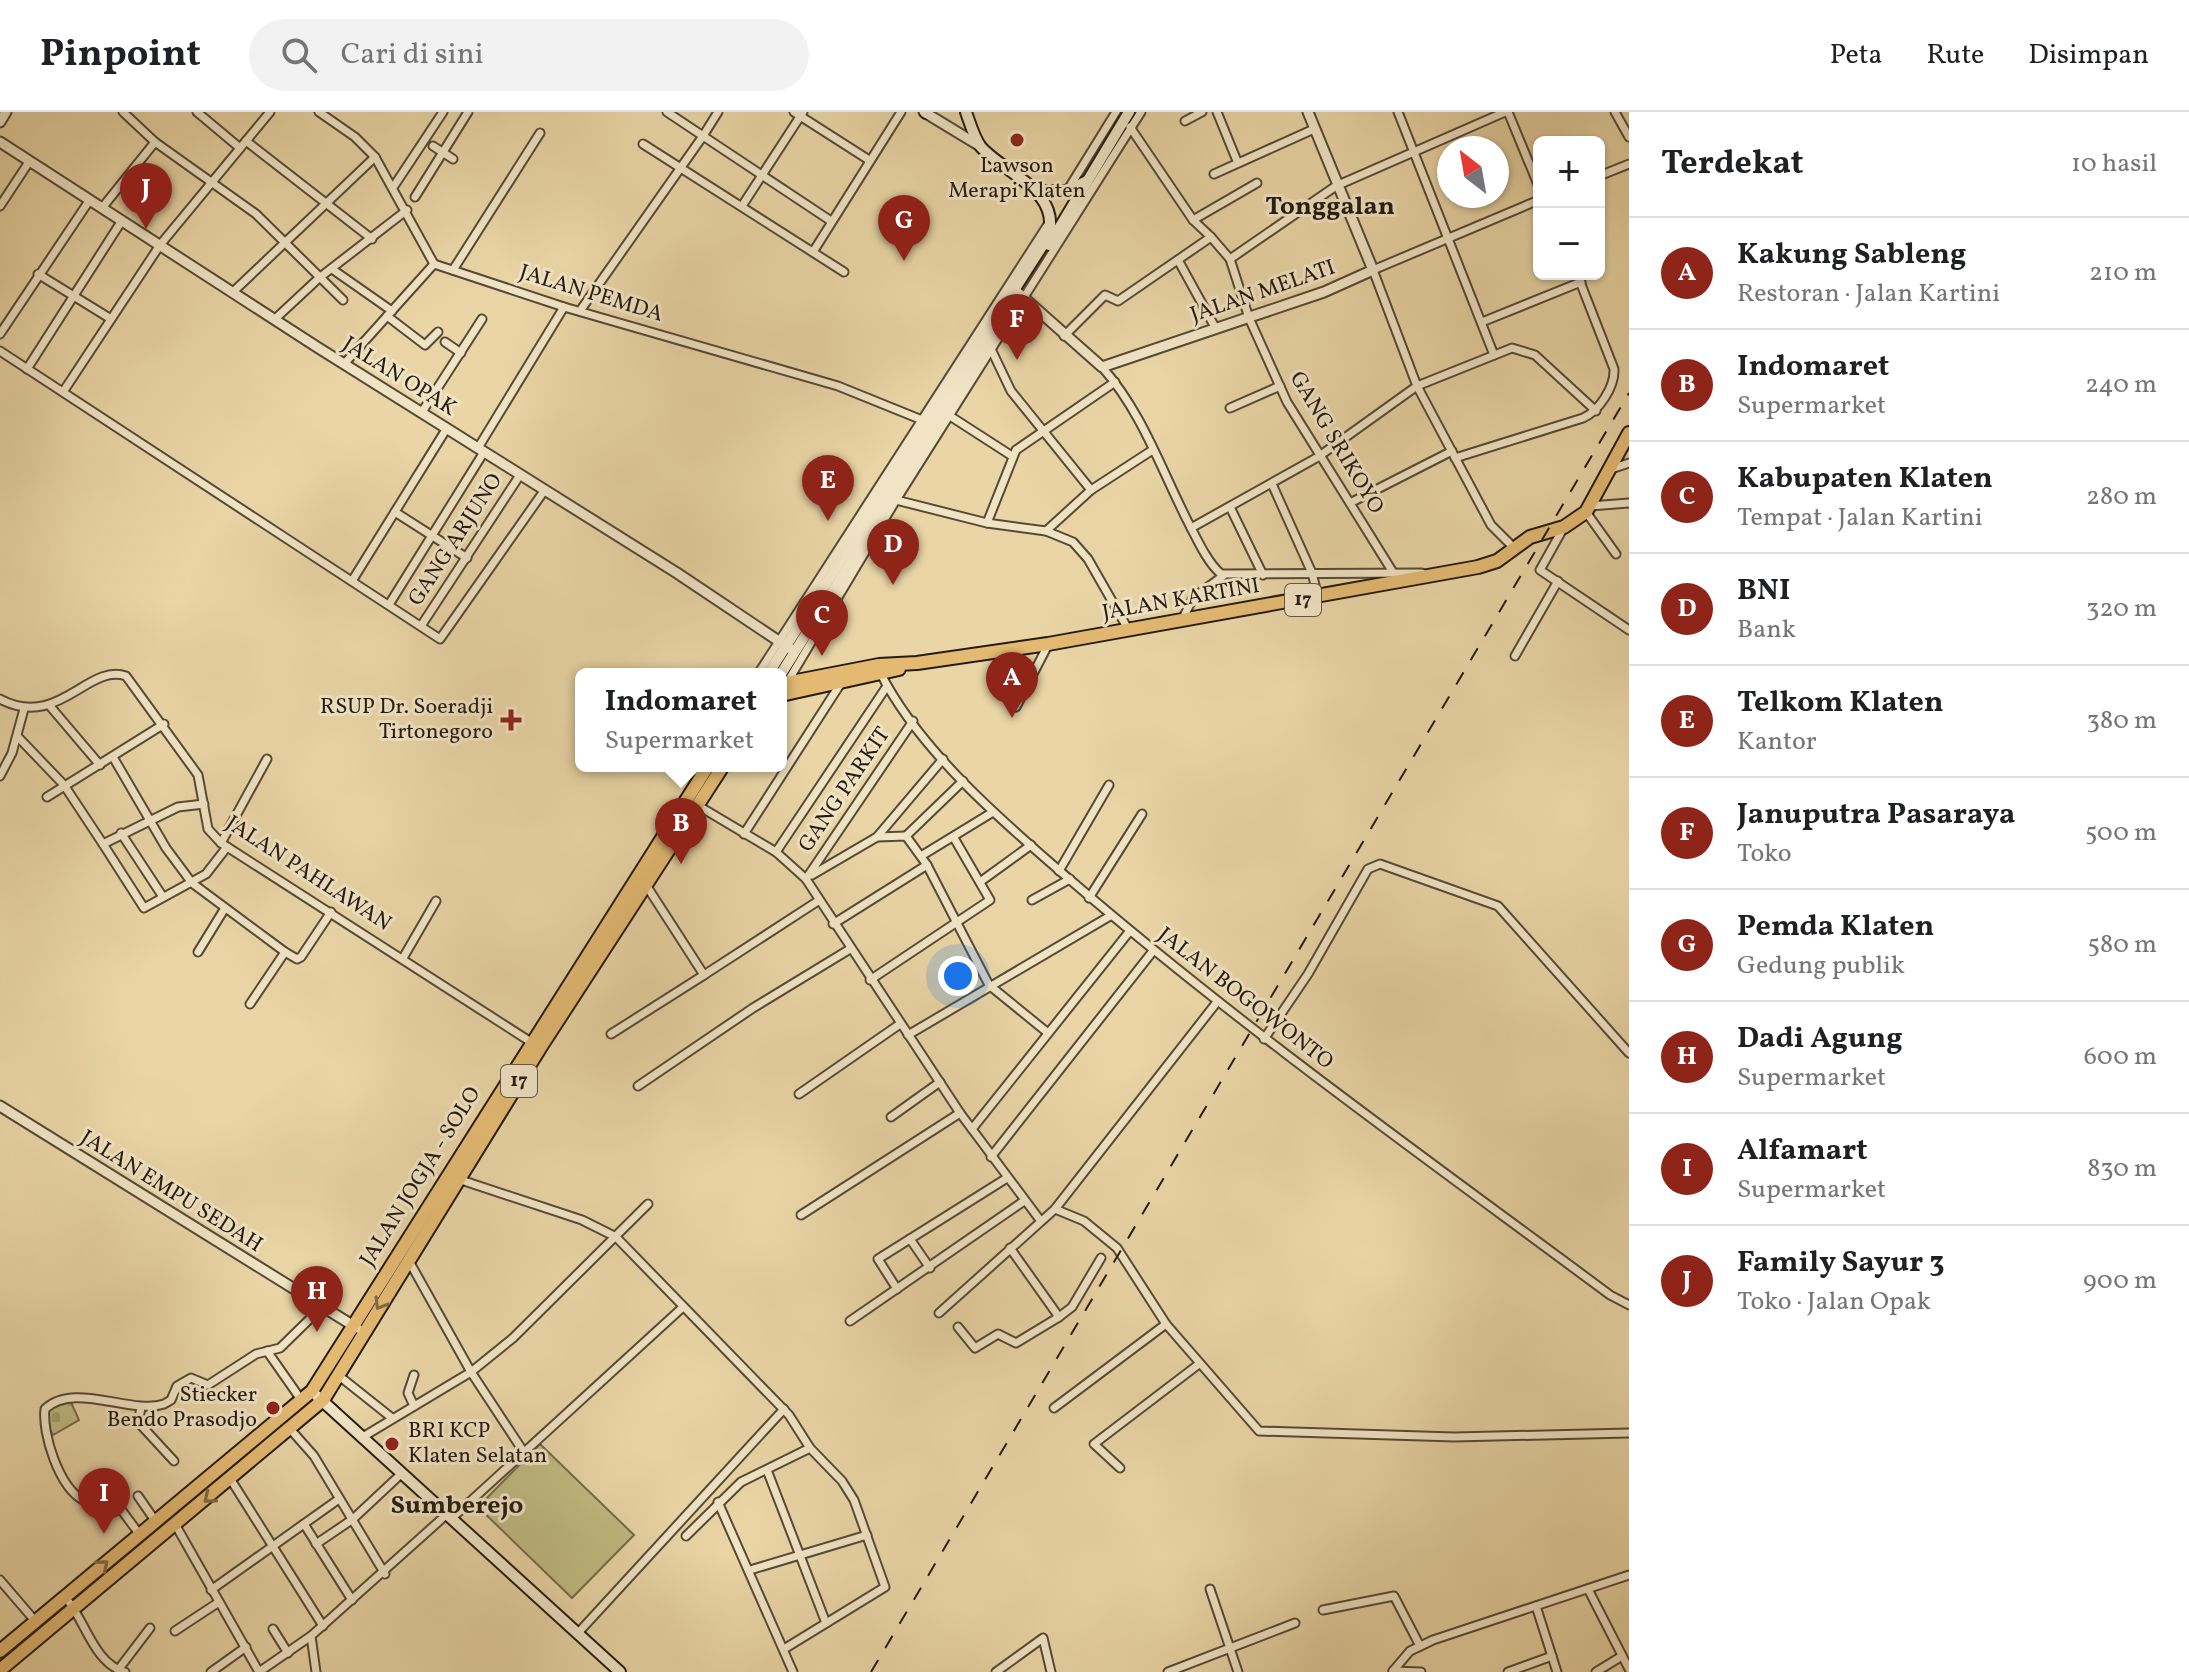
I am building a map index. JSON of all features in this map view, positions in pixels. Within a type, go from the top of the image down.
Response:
[{"type":"highway","name":"JALAN KARTINI","points":[[787,685],[816,676],[1048,644],[1318,597],[1396,577],[1451,574],[1489,564],[1541,531],[1564,527],[1588,509],[1629,433]]},
{"type":"highway","name":"JALAN KARTINI","points":[[787,686],[884,680],[917,663]]},
{"type":"highway","name":"JALAN JOGJA - SOLO","points":[[641,882],[705,772]]},
{"type":"highway","name":"JALAN JOGJA - SOLO","points":[[0,1670],[291,1430],[323,1400],[338,1375],[358,1329],[535,1045],[641,882],[719,772]]},
{"type":"highway","name":"JALAN JOGJA - SOLO","points":[[5,1647],[307,1396],[407,1259],[458,1179],[535,1045]]},
{"type":"highway","points":[[5,1647],[19,1655]]},
{"type":"main road","points":[[966,112],[981,147],[1036,191],[1050,221],[1048,237],[1019,293]]},
{"type":"main road","points":[[772,668],[823,589],[889,498],[929,422],[945,404],[1019,293],[1125,118]]},
{"type":"main road","points":[[1036,191],[1067,191],[1087,180]]},
{"type":"main road","points":[[785,668],[786,647]]},
{"type":"main road","points":[[307,1396],[323,1400],[400,1475],[620,1672]]},
{"type":"street","points":[[0,122],[6,112]]},
{"type":"street","points":[[123,112],[155,142],[256,214],[343,300]]},
{"type":"street","points":[[197,112],[240,148]]},
{"type":"street","points":[[63,392],[160,245],[270,112]]},
{"type":"street","points":[[319,112],[355,137],[375,157],[394,186],[434,264],[344,364]]},
{"type":"street","points":[[394,186],[443,112]]},
{"type":"street","points":[[415,197],[468,112]]},
{"type":"street","points":[[667,112],[831,221]]},
{"type":"street","points":[[580,311],[718,112]]},
{"type":"street","points":[[813,252],[901,112]]},
{"type":"street","points":[[926,112],[981,147]]},
{"type":"street","points":[[1067,191],[1125,118],[1141,112]]},
{"type":"street","points":[[1185,121],[1202,112]]},
{"type":"street","points":[[1217,112],[1237,161]]},
{"type":"street","name":"JALAN MELATI","points":[[1102,367],[1345,284],[1373,270],[1308,112]]},
{"type":"street","points":[[1398,112],[1494,355]]},
{"type":"street","points":[[1125,118],[1193,220],[1230,259],[1336,186],[1507,112],[1533,173]]},
{"type":"street","points":[[1615,112],[1629,137]]},
{"type":"street","points":[[742,206],[799,113],[869,160]]},
{"type":"street","points":[[945,404],[991,349],[1019,293],[1125,118]]},
{"type":"street","points":[[1214,174],[1237,161],[1314,129]]},
{"type":"street","points":[[453,270],[540,133]]},
{"type":"street","points":[[246,141],[372,239]]},
{"type":"street","name":"JALAN OPAK","points":[[0,142],[344,364],[688,579],[786,647]]},
{"type":"street","points":[[102,208],[155,142]]},
{"type":"street","points":[[643,144],[844,272]]},
{"type":"street","points":[[433,146],[453,159]]},
{"type":"street","points":[[234,291],[375,157]]},
{"type":"street","points":[[0,206],[29,162]]},
{"type":"street","points":[[1605,174],[1628,167]]},
{"type":"street","points":[[1193,220],[1257,183]]},
{"type":"street","points":[[0,334],[89,201]]},
{"type":"street","points":[[1513,547],[1491,525],[1417,386],[1373,270],[1533,203]]},
{"type":"street","points":[[275,319],[319,278],[407,210]]},
{"type":"street","points":[[1050,221],[889,498],[987,523],[1046,531],[1081,549],[1128,629]]},
{"type":"street","points":[[27,369],[121,222]]},
{"type":"street","points":[[1064,336],[1103,296],[1118,301],[1211,237]]},
{"type":"street","name":"GANG SRIKOYO","points":[[1230,259],[1249,318],[1280,386],[1318,457],[1396,577]]},
{"type":"street","points":[[1178,260],[1216,329]]},
{"type":"street","name":"JALAN PEMDA","points":[[434,264],[564,307],[838,386],[929,422]]},
{"type":"street","points":[[332,269],[390,313],[425,345],[438,332]]},
{"type":"street","points":[[38,274],[111,319]]},
{"type":"street","points":[[1482,322],[1575,280]]},
{"type":"street","points":[[1350,503],[1454,454],[1583,418],[1596,411],[1615,372],[1580,280]]},
{"type":"street","points":[[1019,293],[1115,382],[1142,423],[1151,451],[1191,528],[1215,569],[1223,576]]},
{"type":"street","points":[[390,603],[434,536],[564,307]]},
{"type":"street","points":[[422,412],[482,319]]},
{"type":"street","points":[[445,342],[461,353]]},
{"type":"street","points":[[1191,528],[1318,457],[1417,386],[1517,347],[1535,355],[1596,411]]},
{"type":"street","points":[[991,349],[1011,391],[1091,490]]},
{"type":"street","points":[[0,351],[442,638],[544,491]]},
{"type":"street","points":[[987,523],[1012,456],[1042,429],[1115,382]]},
{"type":"street","points":[[1230,408],[1280,386]]},
{"type":"street","points":[[945,404],[1012,456]]},
{"type":"street","points":[[787,682],[846,560],[929,422]]},
{"type":"street","points":[[352,581],[447,428]]},
{"type":"street","points":[[1046,531],[1091,490],[1151,451]]},
{"type":"street","points":[[1608,470],[1629,463]]},
{"type":"street","name":"GANG ARJUNO","points":[[421,626],[520,475]]},
{"type":"street","points":[[1272,484],[1312,573],[1318,597]]},
{"type":"street","points":[[1616,554],[1588,509],[1629,503]]},
{"type":"street","points":[[1230,507],[1263,575]]},
{"type":"street","points":[[395,512],[467,558]]},
{"type":"street","points":[[1564,527],[1540,570],[1629,630]]},
{"type":"street","points":[[764,668],[786,647],[823,589],[846,560]]},
{"type":"street","points":[[1182,620],[1193,598],[1223,576],[1312,573],[1396,577]]},
{"type":"street","points":[[1515,656],[1558,581]]},
{"type":"street","points":[[1016,707],[1048,644]]},
{"type":"street","name":"JALAN PAHLAWAN","points":[[24,709],[49,705],[118,674],[130,679],[198,775],[208,829],[224,845],[535,1045]]},
{"type":"street","points":[[776,852],[884,680]]},
{"type":"street","name":"JALAN BOGOWONTO","points":[[884,680],[943,759],[993,812],[1129,932],[1264,1039],[1610,1295],[1629,1305]]},
{"type":"street","points":[[787,767],[841,683]]},
{"type":"street","points":[[0,699],[24,709],[18,737],[0,776]]},
{"type":"street","points":[[49,705],[100,765]]},
{"type":"street","name":"GANG PARKIT","points":[[807,878],[913,721]]},
{"type":"street","points":[[47,797],[164,724]]},
{"type":"street","points":[[18,737],[64,785],[143,908],[206,874],[267,759]]},
{"type":"street","points":[[113,757],[148,819],[192,883],[285,952],[297,959],[301,957],[331,912]]},
{"type":"street","points":[[807,878],[877,837],[943,759]]},
{"type":"street","points":[[744,834],[784,772]]},
{"type":"street","points":[[877,837],[906,836],[963,781]]},
{"type":"street","points":[[1059,871],[1109,785]]},
{"type":"street","points":[[103,844],[148,819],[178,807],[204,804]]},
{"type":"street","points":[[697,805],[776,852],[807,878],[818,901],[960,1113],[1040,1220]]},
{"type":"street","points":[[921,856],[993,812]]},
{"type":"street","points":[[1089,898],[1142,814]]},
{"type":"street","points":[[121,833],[163,897]]},
{"type":"street","points":[[906,836],[927,865],[989,985],[1048,1033]]},
{"type":"street","points":[[870,980],[990,900],[954,838]]},
{"type":"street","points":[[980,882],[1031,845]]},
{"type":"street","points":[[1264,1039],[1308,974],[1368,869],[1380,864],[1498,906],[1629,1053]]},
{"type":"street","points":[[833,924],[927,865]]},
{"type":"street","points":[[1032,900],[1070,879]]},
{"type":"street","points":[[641,882],[704,975]]},
{"type":"street","points":[[403,958],[436,901]]},
{"type":"street","points":[[611,1034],[818,901]]},
{"type":"street","points":[[198,952],[225,908]]},
{"type":"street","points":[[908,1035],[1110,916]]},
{"type":"street","points":[[972,1129],[1129,932]]},
{"type":"street","points":[[638,1086],[753,1008],[850,949]]},
{"type":"street","points":[[991,1157],[1153,951]]},
{"type":"street","points":[[250,1004],[285,952]]},
{"type":"street","points":[[939,1313],[1055,1209],[1217,1002]]},
{"type":"street","points":[[799,1094],[900,1024]]},
{"type":"street","points":[[891,1117],[940,1082]]},
{"type":"street","name":"JALAN EMPU SEDAH","points":[[0,1106],[358,1329]]},
{"type":"street","points":[[801,1215],[960,1113]]},
{"type":"street","points":[[897,1289],[878,1259],[1007,1178]]},
{"type":"street","points":[[458,1179],[582,1220],[616,1237],[784,1409],[810,1448],[849,1490],[885,1587],[784,1649]]},
{"type":"street","points":[[850,1321],[1024,1201]]},
{"type":"street","points":[[361,1438],[471,1372],[513,1338],[648,1204]]},
{"type":"street","points":[[1055,1209],[1084,1221],[1117,1248],[1166,1324],[1252,1427],[1264,1432],[1454,1437],[1629,1433]]},
{"type":"street","points":[[910,1239],[930,1268]]},
{"type":"street","points":[[1010,1248],[1059,1317]]},
{"type":"street","points":[[958,1327],[975,1348],[998,1334],[1016,1343],[1072,1307],[1101,1258]]},
{"type":"street","points":[[407,1259],[471,1372],[523,1451]]},
{"type":"street","points":[[140,1535],[120,1508],[82,1499],[72,1491],[60,1469],[44,1411],[50,1404],[80,1399],[118,1401],[141,1408],[164,1404],[171,1400],[177,1386],[191,1378],[208,1385],[256,1354],[280,1348],[322,1307]]},
{"type":"street","points":[[175,1524],[259,1672],[311,1636],[385,1574],[683,1307]]},
{"type":"street","points":[[1054,1408],[1166,1324]]},
{"type":"street","points":[[267,1351],[307,1396]]},
{"type":"street","points":[[1120,1468],[1094,1444],[1199,1364]]},
{"type":"street","points":[[338,1375],[392,1418]]},
{"type":"street","points":[[414,1375],[408,1393],[414,1406]]},
{"type":"street","points":[[141,1408],[138,1422],[174,1461]]},
{"type":"street","points":[[578,1633],[784,1409]]},
{"type":"street","points":[[291,1430],[314,1456],[385,1574]]},
{"type":"street","points":[[686,1536],[741,1482],[810,1448]]},
{"type":"street","points":[[767,1470],[826,1623]]},
{"type":"street","points":[[316,1544],[353,1519],[400,1475]]},
{"type":"street","points":[[231,1480],[323,1626]]},
{"type":"street","points":[[138,1496],[156,1522]]},
{"type":"street","points":[[211,1590],[339,1499]]},
{"type":"street","points":[[718,1502],[793,1672]]},
{"type":"street","points":[[304,1524],[352,1600]]},
{"type":"street","points":[[750,1570],[867,1535]]},
{"type":"street","points":[[1392,1672],[1406,1655],[1420,1646],[1629,1575]]},
{"type":"street","points":[[0,1580],[36,1622]]},
{"type":"street","points":[[1210,1589],[1238,1672]]},
{"type":"street","points":[[1588,1589],[1629,1669]]},
{"type":"street","points":[[1323,1610],[1394,1596],[1420,1646]]},
{"type":"street","points":[[65,1597],[76,1609],[96,1649],[121,1671],[150,1628]]},
{"type":"street","points":[[175,1631],[219,1602]]},
{"type":"street","points":[[1536,1606],[1557,1672]]},
{"type":"street","points":[[1168,1672],[1295,1623]]},
{"type":"street","points":[[273,1629],[288,1653]]},
{"type":"street","points":[[311,1636],[316,1672]]},
{"type":"street","points":[[996,1672],[1043,1638],[1051,1672]]},
{"type":"street","points":[[211,1672],[246,1647]]},
{"type":"street","points":[[1508,1672],[1552,1656]]},
{"type":"street","points":[[1596,1672],[1622,1656]]},
{"type":"street","points":[[1392,1672],[1421,1672]]},
{"type":"green space","points":[[70,1400],[79,1420],[53,1435],[47,1419],[50,1407],[53,1403]]},
{"type":"green space","points":[[540,1444],[634,1535],[572,1598],[478,1507]]},
{"type":"railway","points":[[871,1672],[1629,393]]},
{"type":"place","name":"Lawson Merapi Klaten","points":[[1017,140]]},
{"type":"place","name":"Family Sayur 3","points":[[146,229]]},
{"type":"place","name":"Pemda Klaten","points":[[904,261]]},
{"type":"place","name":"Januputra Pasaraya","points":[[1017,360]]},
{"type":"place","name":"Telkom Klaten","points":[[828,521]]},
{"type":"place","name":"BNI","points":[[893,585]]},
{"type":"place","name":"Kabupaten Klaten","points":[[822,656]]},
{"type":"place","name":"Kakung Sableng","points":[[1012,718]]},
{"type":"place","name":"RSUP Dr. Soeradji Tirtonegoro","points":[[511,720]]},
{"type":"place","name":"Indomaret","points":[[681,864]]},
{"type":"place","name":"Dadi Agung","points":[[317,1332]]},
{"type":"place","name":"Stiecker Bendo Prasodjo","points":[[273,1408]]},
{"type":"place","name":"BRI KCP Klaten Selatan","points":[[392,1444]]},
{"type":"place","name":"Alfamart","points":[[104,1534]]},
{"type":"district","name":"Tonggalan","points":[[1330,207]]},
{"type":"district","name":"Sumberejo","points":[[457,1506]]}]
